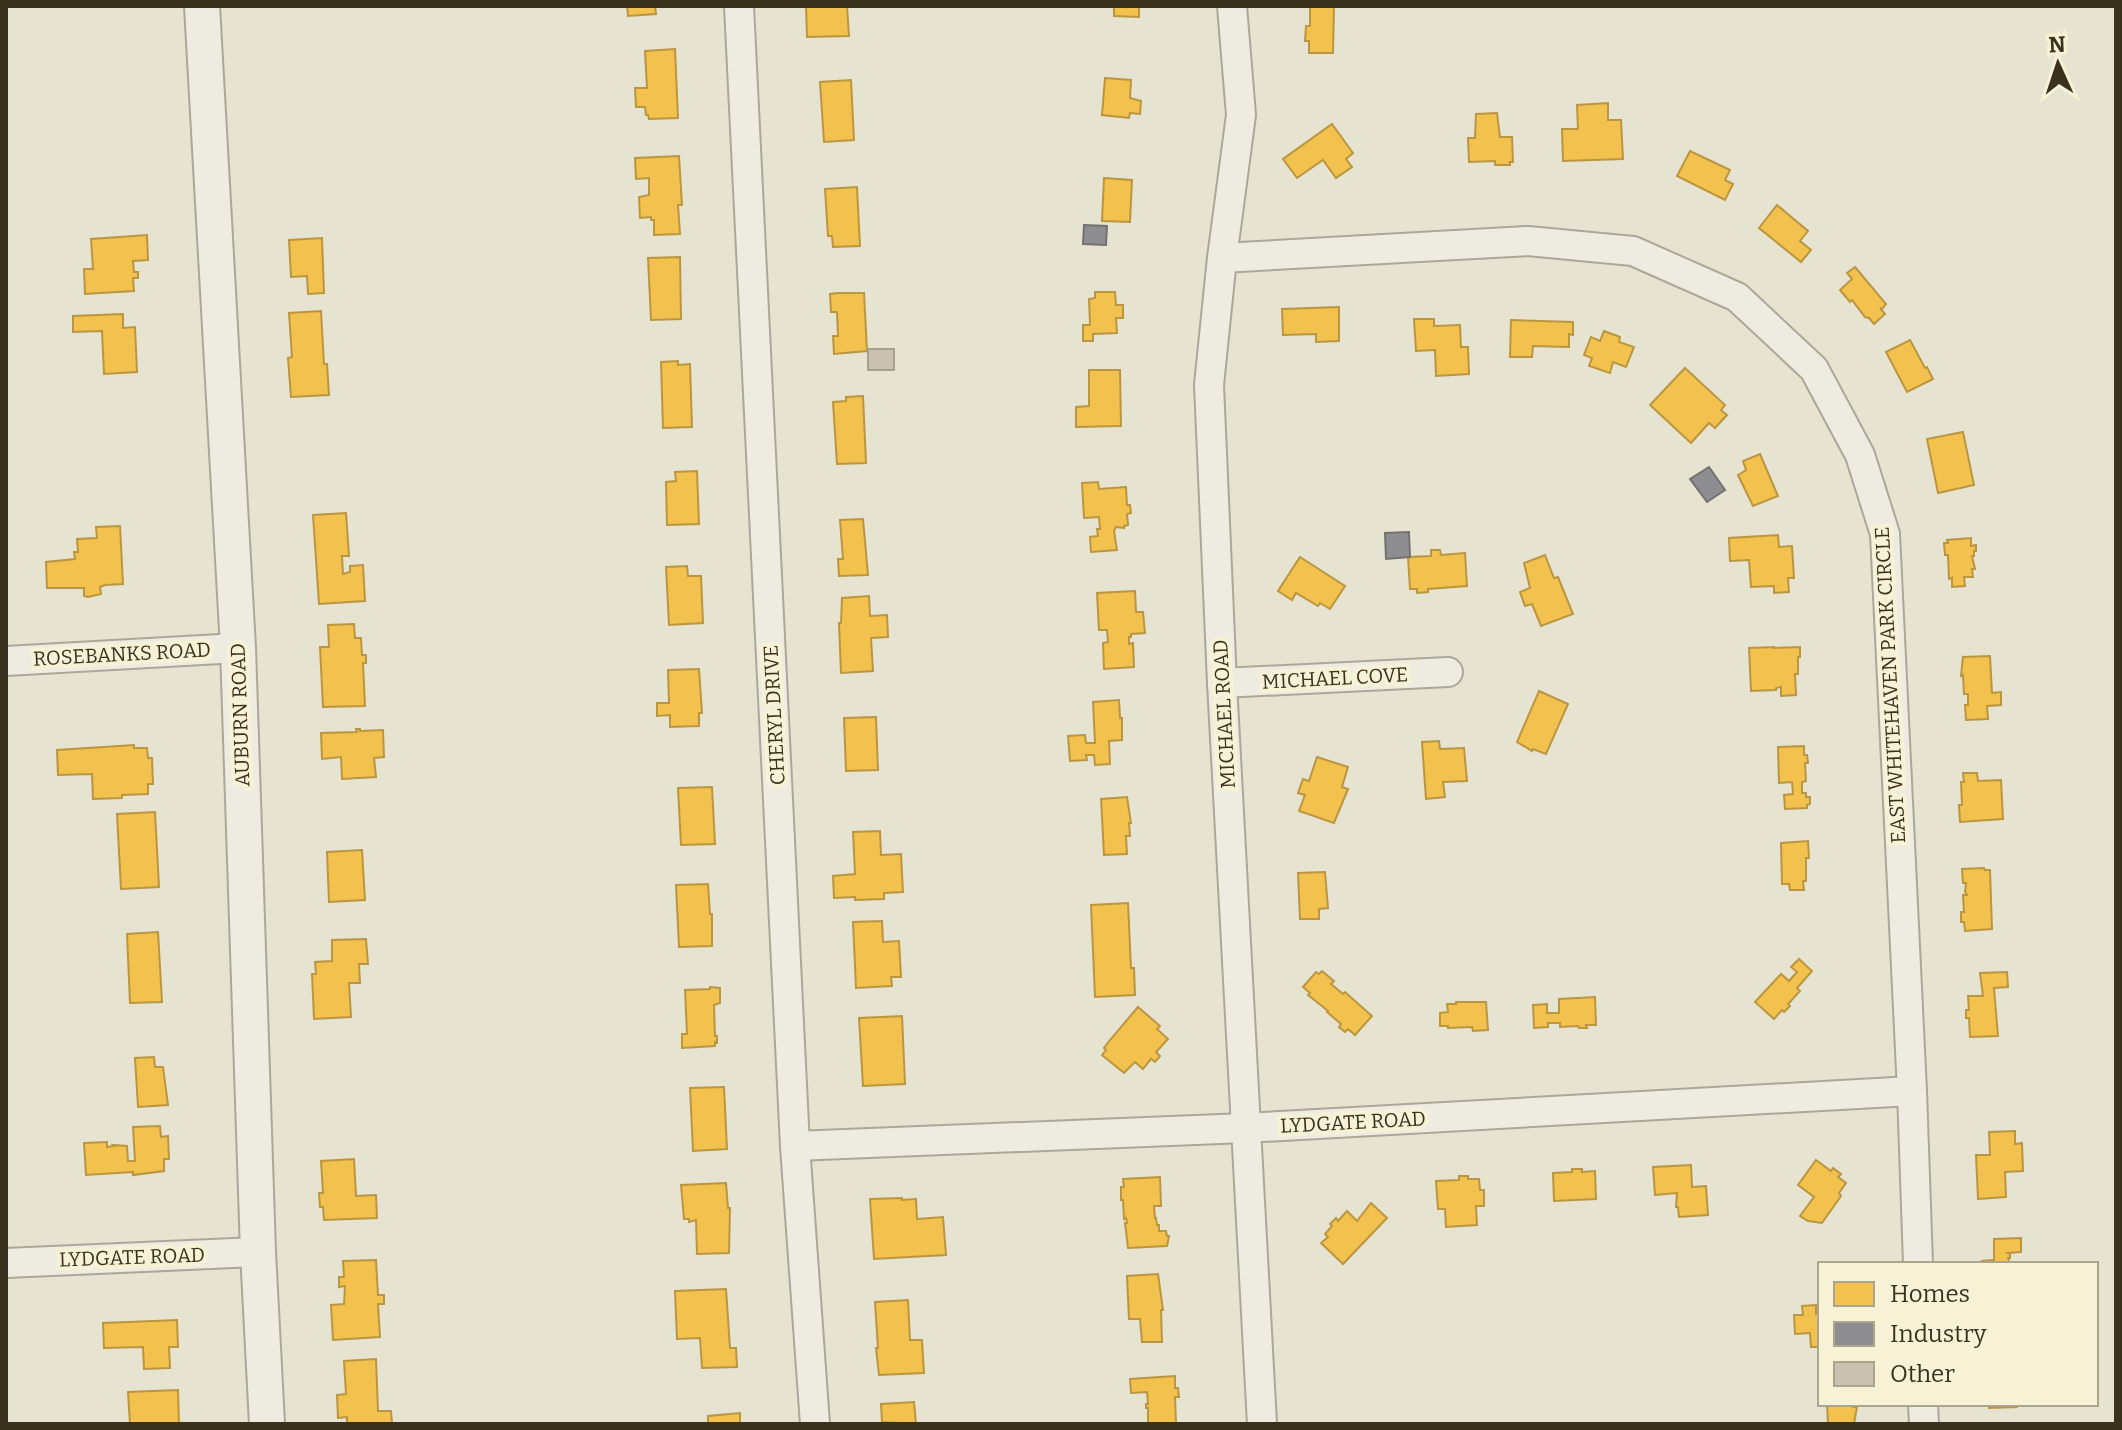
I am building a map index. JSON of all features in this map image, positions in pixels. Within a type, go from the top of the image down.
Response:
[{"type":"street","name":"AUBURN ROAD","points":[[202,6],[238,648],[258,1252],[267,1424]]},
{"type":"street","name":"CHERYL DRIVE","points":[[739,6],[795,1146],[815,1424]]},
{"type":"street","name":"MICHAEL ROAD","points":[[1232,6],[1241,115],[1209,385],[1262,1424]]},
{"type":"street","name":"EAST WHITEHAVEN PARK CIRCLE","points":[[1222,258],[1528,241],[1633,251],[1737,297],[1814,369],[1860,455],[1885,534],[1918,1262]]},
{"type":"street","name":"ROSEBANKS ROAD","points":[[6,661],[238,648]]},
{"type":"street","name":"MICHAEL COVE","points":[[1222,683],[1448,672]]},
{"type":"street","name":"LYDGATE ROAD","points":[[795,1146],[1245,1128],[1912,1091]]},
{"type":"street","name":"LYDGATE ROAD","points":[[6,1263],[258,1252]]},
{"type":"building: Homes","points":[[627,6],[655,6],[656,14],[628,16]]},
{"type":"building: Homes","points":[[806,6],[847,6],[849,36],[807,37]]},
{"type":"building: Homes","points":[[1114,6],[1139,6],[1139,17],[1114,16]]},
{"type":"building: Homes","points":[[1310,6],[1334,6],[1333,53],[1309,53],[1309,41],[1305,41],[1306,26],[1310,26]]},
{"type":"building: Homes","points":[[675,49],[678,118],[649,119],[645,107],[636,107],[635,88],[647,88],[645,51]]},
{"type":"building: Homes","points":[[1105,78],[1131,80],[1130,98],[1141,101],[1140,114],[1130,113],[1129,118],[1102,115]]},
{"type":"building: Homes","points":[[851,80],[854,140],[824,142],[820,82]]},
{"type":"building: Homes","points":[[1608,103],[1608,120],[1621,120],[1623,159],[1563,161],[1562,129],[1578,129],[1577,105]]},
{"type":"building: Homes","points":[[1497,113],[1500,137],[1512,137],[1513,162],[1510,165],[1495,165],[1495,161],[1469,162],[1468,138],[1475,138],[1476,114]]},
{"type":"building: Homes","points":[[1332,124],[1353,153],[1346,159],[1352,167],[1336,178],[1323,160],[1297,178],[1283,159]]},
{"type":"building: Homes","points":[[1690,151],[1730,170],[1725,180],[1733,184],[1725,200],[1677,176]]},
{"type":"building: Homes","points":[[679,156],[680,234],[654,235],[654,220],[651,217],[640,218],[639,197],[649,195],[649,178],[636,179],[635,158]]},
{"type":"building: Homes","points":[[1104,178],[1132,180],[1130,222],[1102,221]]},
{"type":"building: Homes","points":[[857,187],[860,246],[833,247],[832,236],[828,236],[825,189]]},
{"type":"building: Homes","points":[[1777,205],[1808,231],[1800,241],[1811,250],[1801,262],[1759,228]]},
{"type":"building: Homes","points":[[147,235],[148,260],[133,261],[134,272],[138,272],[138,278],[133,278],[134,291],[85,294],[84,269],[93,269],[91,239]]},
{"type":"building: Homes","points":[[322,238],[324,293],[308,294],[307,276],[291,277],[289,240]]},
{"type":"building: Homes","points":[[680,257],[681,319],[651,320],[648,258]]},
{"type":"building: Homes","points":[[1855,267],[1886,304],[1880,308],[1885,314],[1874,324],[1840,290],[1852,279],[1847,273]]},
{"type":"building: Homes","points":[[1095,292],[1115,292],[1116,305],[1123,305],[1123,318],[1116,318],[1117,333],[1093,334],[1093,341],[1083,341],[1083,325],[1090,325],[1089,299],[1095,298]]},
{"type":"building: Homes","points":[[864,293],[867,351],[834,354],[833,336],[838,336],[837,312],[831,312],[830,294]]},
{"type":"building: Homes","points":[[1339,307],[1339,341],[1316,342],[1316,334],[1283,335],[1282,309]]},
{"type":"building: Homes","points":[[321,311],[329,395],[291,397],[289,313]]},
{"type":"building: Homes","points":[[123,314],[123,328],[135,327],[137,372],[104,374],[102,331],[73,332],[73,316]]},
{"type":"building: Homes","points":[[1414,319],[1434,319],[1434,326],[1460,325],[1461,347],[1468,347],[1469,374],[1436,376],[1435,350],[1416,351]]},
{"type":"building: Homes","points":[[1511,320],[1573,322],[1569,347],[1533,346],[1532,357],[1510,357]]},
{"type":"building: Homes","points":[[1604,331],[1620,337],[1619,342],[1634,347],[1626,367],[1613,362],[1610,373],[1589,366],[1592,358],[1584,355],[1591,337],[1600,341]]},
{"type":"building: Homes","points":[[1910,340],[1933,379],[1907,392],[1886,352]]},
{"type":"building: Homes","points":[[678,361],[678,365],[690,364],[692,427],[663,428],[661,362]]},
{"type":"building: Homes","points":[[1685,368],[1725,405],[1721,410],[1727,415],[1715,428],[1709,423],[1691,443],[1650,405]]},
{"type":"building: Homes","points":[[1089,370],[1120,370],[1121,426],[1076,427],[1076,407],[1089,406]]},
{"type":"building: Homes","points":[[863,396],[866,463],[837,464],[833,402]]},
{"type":"building: Homes","points":[[1963,432],[1974,485],[1938,493],[1927,439]]},
{"type":"building: Homes","points":[[1760,454],[1778,496],[1753,506],[1738,475],[1746,470],[1743,461]]},
{"type":"building: Homes","points":[[697,471],[699,524],[667,525],[666,482],[676,481],[675,472]]},
{"type":"building: Homes","points":[[1098,482],[1099,489],[1126,487],[1127,505],[1130,505],[1131,513],[1127,514],[1128,525],[1116,527],[1114,531],[1117,550],[1091,552],[1090,537],[1098,536],[1099,517],[1084,518],[1082,483]]},
{"type":"building: Homes","points":[[346,513],[349,556],[342,556],[343,574],[350,572],[350,566],[363,565],[365,601],[319,604],[313,515]]},
{"type":"building: Homes","points":[[863,519],[868,575],[839,576],[838,559],[843,559],[840,520]]},
{"type":"building: Homes","points":[[120,526],[123,584],[105,585],[100,587],[101,594],[88,597],[84,596],[84,588],[47,588],[46,562],[75,559],[77,539],[97,538],[96,527]]},
{"type":"building: Homes","points":[[1778,535],[1779,547],[1792,546],[1794,578],[1788,578],[1789,592],[1774,593],[1774,586],[1751,587],[1749,560],[1730,561],[1729,538]]},
{"type":"building: Homes","points":[[1971,538],[1971,546],[1976,545],[1972,556],[1973,577],[1964,577],[1965,586],[1952,587],[1944,543],[1948,543],[1947,540]]},
{"type":"building: Homes","points":[[1431,550],[1440,550],[1441,555],[1465,553],[1467,586],[1428,589],[1428,592],[1417,593],[1417,589],[1410,589],[1408,557],[1431,556]]},
{"type":"building: Homes","points":[[1545,555],[1573,614],[1541,626],[1532,604],[1525,606],[1520,592],[1530,588],[1524,563]]},
{"type":"building: Homes","points":[[1300,557],[1345,586],[1330,609],[1296,593],[1292,600],[1278,591]]},
{"type":"building: Homes","points":[[687,566],[688,576],[701,576],[703,623],[669,625],[666,567]]},
{"type":"building: Homes","points":[[1135,591],[1136,612],[1143,612],[1145,633],[1131,634],[1129,637],[1129,644],[1133,643],[1134,667],[1104,669],[1103,643],[1108,642],[1107,630],[1099,630],[1097,593]]},
{"type":"building: Homes","points":[[869,596],[870,616],[887,615],[888,637],[871,638],[873,671],[841,673],[839,623],[842,598]]},
{"type":"building: Homes","points":[[354,624],[355,638],[361,638],[362,655],[366,655],[366,663],[363,663],[365,706],[323,707],[320,647],[329,647],[328,625]]},
{"type":"building: Homes","points":[[1800,647],[1798,674],[1795,674],[1796,695],[1781,696],[1781,687],[1751,691],[1749,648]]},
{"type":"building: Homes","points":[[1990,656],[1992,693],[2001,692],[2001,705],[1987,706],[1988,719],[1966,720],[1968,694],[1964,694],[1961,676],[1963,657]]},
{"type":"building: Homes","points":[[699,669],[702,713],[699,713],[699,726],[670,727],[670,715],[657,716],[657,703],[669,703],[668,670]]},
{"type":"building: Homes","points":[[1539,691],[1568,704],[1546,754],[1532,751],[1517,742]]},
{"type":"building: Homes","points":[[1119,700],[1122,740],[1109,741],[1110,764],[1095,765],[1094,755],[1086,755],[1087,760],[1070,761],[1068,736],[1085,735],[1086,743],[1095,743],[1093,702]]},
{"type":"building: Homes","points":[[876,717],[878,770],[846,771],[844,718]]},
{"type":"building: Homes","points":[[356,729],[383,730],[384,757],[374,758],[376,777],[342,779],[341,757],[322,759],[321,733],[357,732]]},
{"type":"building: Homes","points":[[1439,741],[1440,749],[1464,748],[1467,781],[1443,782],[1445,797],[1426,799],[1422,742]]},
{"type":"building: Homes","points":[[134,745],[134,748],[147,748],[148,758],[152,758],[153,784],[148,784],[148,794],[93,799],[92,774],[58,775],[57,750]]},
{"type":"building: Homes","points":[[1804,746],[1808,763],[1805,763],[1806,781],[1802,782],[1802,793],[1810,797],[1810,804],[1807,808],[1785,809],[1784,795],[1793,794],[1792,782],[1779,783],[1778,747]]},
{"type":"building: Homes","points":[[1317,757],[1348,767],[1342,787],[1348,789],[1334,823],[1299,811],[1305,795],[1298,793],[1303,779],[1309,781]]},
{"type":"building: Homes","points":[[1963,773],[1977,773],[1978,781],[2001,780],[2003,819],[1960,822]]},
{"type":"building: Homes","points":[[712,787],[715,844],[681,845],[678,788]]},
{"type":"building: Homes","points":[[1127,797],[1131,823],[1130,836],[1126,836],[1127,854],[1104,855],[1101,799]]},
{"type":"building: Homes","points":[[155,812],[159,887],[121,889],[117,814]]},
{"type":"building: Homes","points":[[880,831],[881,855],[901,854],[903,892],[884,893],[884,899],[834,898],[833,876],[855,874],[853,832]]},
{"type":"building: Homes","points":[[1808,841],[1804,890],[1790,890],[1789,884],[1782,884],[1781,843]]},
{"type":"building: Homes","points":[[362,850],[365,900],[329,902],[327,852]]},
{"type":"building: Homes","points":[[1962,869],[1990,870],[1992,929],[1965,931],[1961,912],[1964,912],[1963,895],[1967,895]]},
{"type":"building: Homes","points":[[1325,872],[1328,908],[1319,909],[1319,919],[1300,919],[1298,873]]},
{"type":"building: Homes","points":[[708,884],[712,946],[679,947],[676,885]]},
{"type":"building: Homes","points":[[1128,903],[1135,995],[1095,997],[1091,905]]},
{"type":"building: Homes","points":[[882,921],[883,942],[899,941],[901,977],[891,977],[892,986],[856,988],[853,922]]},
{"type":"building: Homes","points":[[158,932],[162,1002],[130,1003],[127,934]]},
{"type":"building: Homes","points":[[366,939],[368,964],[359,964],[360,983],[349,983],[351,1017],[314,1019],[312,974],[316,974],[315,962],[332,961],[332,940]]},
{"type":"building: Homes","points":[[1799,959],[1812,971],[1797,988],[1800,991],[1788,1004],[1790,1006],[1774,1019],[1755,1002],[1781,974],[1789,981],[1797,972],[1791,967]]},
{"type":"building: Homes","points":[[1322,971],[1334,981],[1331,984],[1372,1016],[1355,1035],[1339,1027],[1341,1024],[1303,987],[1316,972],[1319,974]]},
{"type":"building: Homes","points":[[2007,972],[2008,987],[1994,988],[1998,1036],[1970,1037],[1969,1018],[1966,1018],[1968,996],[1983,996],[1980,973]]},
{"type":"building: Homes","points":[[720,988],[720,1003],[714,1005],[717,1043],[715,1046],[682,1048],[682,1034],[687,1034],[685,990]]},
{"type":"building: Homes","points":[[1595,997],[1596,1025],[1579,1028],[1548,1023],[1548,1027],[1534,1028],[1533,1005],[1547,1004],[1547,1013],[1559,1013],[1559,999]]},
{"type":"building: Homes","points":[[1486,1002],[1488,1030],[1440,1026],[1440,1013],[1448,1012],[1447,1004]]},
{"type":"building: Homes","points":[[1138,1007],[1160,1026],[1157,1029],[1168,1039],[1156,1052],[1160,1056],[1155,1062],[1151,1059],[1143,1069],[1135,1062],[1124,1073],[1102,1055],[1110,1040]]},
{"type":"building: Homes","points":[[902,1016],[905,1084],[863,1086],[859,1018]]},
{"type":"building: Homes","points":[[154,1057],[155,1067],[163,1067],[168,1105],[138,1107],[135,1058]]},
{"type":"building: Homes","points":[[724,1087],[727,1149],[693,1151],[690,1088]]},
{"type":"building: Homes","points":[[160,1126],[161,1137],[168,1136],[169,1159],[164,1159],[164,1171],[133,1175],[133,1172],[86,1175],[84,1143],[107,1142],[107,1147],[127,1146],[128,1161],[135,1161],[133,1127]]},
{"type":"building: Homes","points":[[2015,1131],[2015,1144],[2022,1143],[2023,1171],[2005,1172],[2006,1197],[1978,1199],[1976,1155],[1990,1155],[1989,1132]]},
{"type":"building: Homes","points":[[354,1159],[356,1196],[376,1195],[377,1218],[324,1220],[319,1193],[323,1193],[321,1161]]},
{"type":"building: Homes","points":[[1816,1160],[1841,1174],[1838,1177],[1846,1183],[1839,1193],[1841,1196],[1822,1223],[1800,1216],[1814,1197],[1798,1185]]},
{"type":"building: Homes","points":[[1691,1165],[1692,1187],[1706,1186],[1708,1215],[1679,1217],[1677,1193],[1655,1195],[1653,1167]]},
{"type":"building: Homes","points":[[1572,1169],[1595,1171],[1596,1199],[1554,1201],[1553,1173],[1572,1172]]},
{"type":"building: Homes","points":[[1459,1176],[1479,1179],[1480,1190],[1484,1190],[1484,1206],[1476,1206],[1477,1225],[1446,1227],[1445,1209],[1438,1209],[1436,1181],[1459,1180]]},
{"type":"building: Homes","points":[[1160,1177],[1161,1206],[1154,1206],[1155,1218],[1159,1231],[1166,1231],[1169,1236],[1167,1246],[1128,1248],[1127,1223],[1121,1200],[1123,1179]]},
{"type":"building: Homes","points":[[726,1183],[730,1208],[729,1253],[697,1254],[696,1220],[689,1222],[689,1219],[684,1219],[681,1185]]},
{"type":"building: Homes","points":[[870,1199],[916,1199],[917,1219],[943,1217],[946,1255],[874,1259]]},
{"type":"building: Homes","points":[[1371,1203],[1387,1218],[1343,1264],[1321,1243],[1328,1237],[1325,1234],[1336,1218],[1338,1221],[1347,1211],[1357,1221]]},
{"type":"building: Homes","points":[[2021,1238],[2021,1252],[2008,1253],[2009,1262],[1982,1262],[1994,1260],[1994,1239]]},
{"type":"building: Homes","points":[[376,1260],[378,1295],[384,1295],[384,1304],[378,1304],[380,1337],[333,1340],[331,1305],[344,1304],[345,1286],[339,1287],[339,1277],[344,1277],[343,1261]]},
{"type":"building: Homes","points":[[1158,1274],[1163,1310],[1162,1342],[1142,1342],[1140,1319],[1129,1319],[1127,1276]]},
{"type":"building: Homes","points":[[726,1289],[730,1348],[736,1348],[737,1367],[702,1368],[700,1338],[677,1339],[675,1291]]},
{"type":"building: Homes","points":[[908,1300],[910,1340],[922,1340],[924,1373],[879,1375],[875,1302]]},
{"type":"building: Homes","points":[[1816,1305],[1818,1347],[1811,1347],[1810,1333],[1795,1334],[1794,1315],[1803,1315],[1802,1306]]},
{"type":"building: Homes","points":[[177,1320],[178,1347],[169,1347],[170,1368],[144,1369],[143,1347],[104,1348],[103,1323]]},
{"type":"building: Homes","points":[[376,1359],[378,1411],[391,1411],[392,1424],[347,1424],[347,1417],[338,1418],[337,1395],[346,1394],[344,1361]]},
{"type":"building: Homes","points":[[1175,1376],[1179,1397],[1175,1397],[1176,1424],[1148,1424],[1147,1392],[1131,1393],[1130,1379]]},
{"type":"building: Homes","points":[[178,1390],[179,1424],[130,1424],[128,1392]]},
{"type":"building: Homes","points":[[914,1402],[916,1424],[882,1422],[881,1404]]},
{"type":"building: Homes","points":[[1827,1406],[1857,1407],[1854,1424],[1828,1424]]},
{"type":"building: Homes","points":[[1989,1406],[2017,1406],[2017,1407]]},
{"type":"building: Homes","points":[[740,1413],[740,1424],[708,1424],[708,1416]]},
{"type":"building: Industry","points":[[1084,225],[1107,226],[1106,245],[1083,244]]},
{"type":"building: Industry","points":[[1709,467],[1725,490],[1707,502],[1690,479]]},
{"type":"building: Industry","points":[[1409,532],[1410,557],[1386,559],[1385,533]]},
{"type":"building: Other","points":[[868,349],[894,349],[894,370],[868,370]]}]
